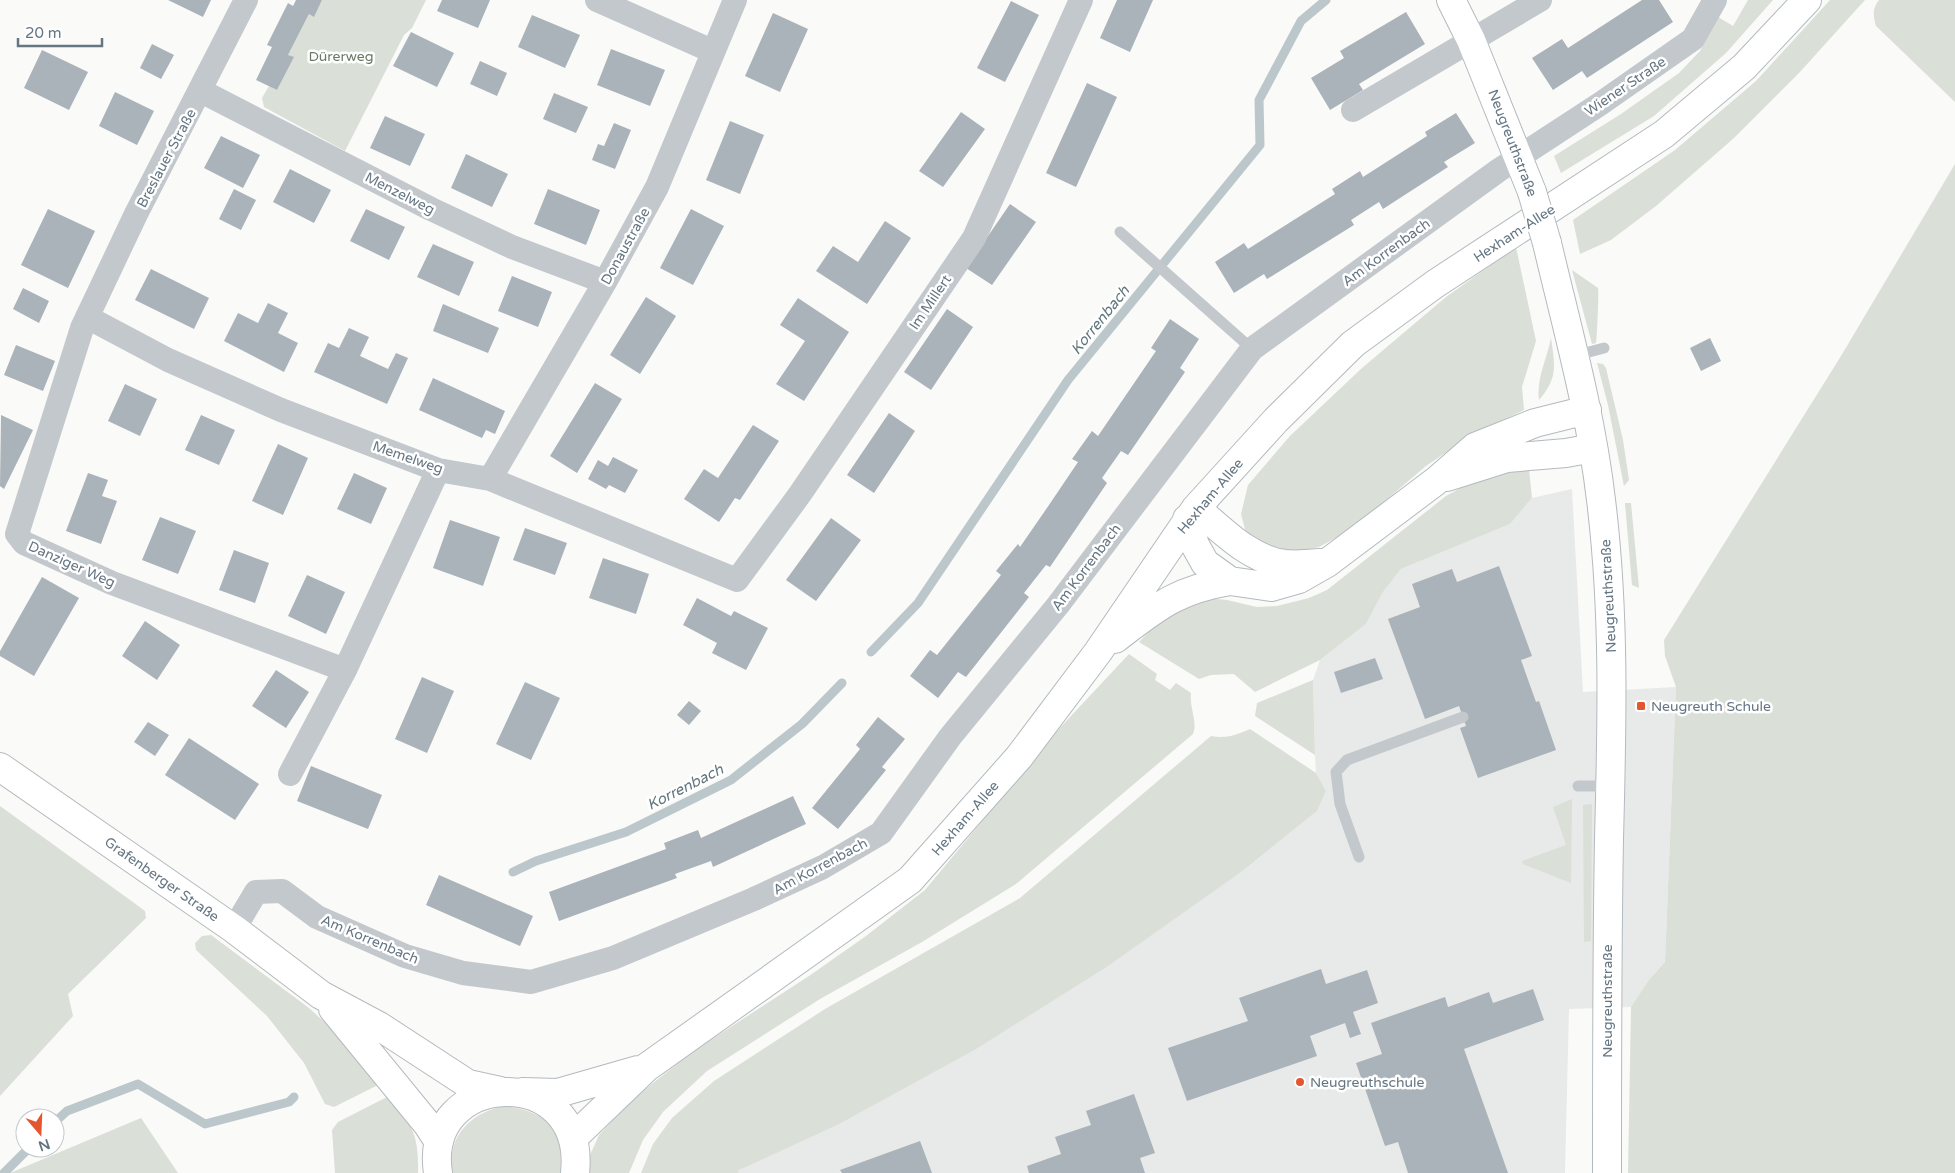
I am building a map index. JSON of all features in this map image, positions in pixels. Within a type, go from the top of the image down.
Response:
[{"type":"main road","name":"Neugreuthstraße","points":[[1451,0],[1471,40],[1520,157],[1532,192],[1547,243],[1587,410],[1594,448],[1601,501],[1611,626],[1607,1173]]},
{"type":"main road","name":"Hexham-Allee","points":[[573,1138],[647,1067],[910,880],[1019,757],[1098,652],[1192,514],[1276,420],[1353,344],[1435,284],[1664,134],[1744,67],[1807,0]]},
{"type":"main road","points":[[1098,652],[1165,601],[1201,586],[1230,581],[1271,587],[1299,579],[1327,563],[1436,480],[1475,447],[1498,436],[1535,423],[1587,410]]},
{"type":"main road","points":[[1436,480],[1507,458],[1566,453],[1594,448]]},
{"type":"main road","points":[[1192,514],[1262,558],[1285,564],[1327,563]]},
{"type":"main road","points":[[1192,514],[1194,545],[1205,563],[1230,581]]},
{"type":"main road","name":"Grafenberger Straße","points":[[0,766],[234,928],[321,995],[379,1026],[468,1084],[512,1091]]},
{"type":"main road","name":"Grafenberger Straße","points":[[321,995],[356,1035],[428,1125],[439,1142]]},
{"type":"main road","name":"Hexham-Allee","points":[[512,1091],[558,1093],[647,1067]]},
{"type":"main road","points":[[438,1173],[436,1161],[439,1142],[446,1124],[459,1109],[478,1096],[512,1091],[544,1101],[562,1116],[573,1138],[577,1157],[575,1173]]},
{"type":"street","name":"Breslauer Straße","points":[[87,316],[136,214],[201,91],[246,0]]},
{"type":"street","points":[[597,0],[712,51]]},
{"type":"street","name":"Donaustraße","points":[[490,479],[605,282],[657,187],[712,51],[735,0]]},
{"type":"street","name":"Im Millert","points":[[737,580],[800,494],[974,238],[1080,0]]},
{"type":"street","points":[[1353,110],[1540,0]]},
{"type":"street","name":"Wiener Straße","points":[[1520,157],[1693,39],[1715,0]]},
{"type":"street","name":"Menzelweg","points":[[201,91],[431,210],[512,247],[605,282]]},
{"type":"street","name":"Am Korrenbach","points":[[234,928],[256,892],[282,891],[317,917],[404,956],[464,973],[531,982],[613,958],[754,900],[823,867],[881,833],[950,737],[1058,605],[1252,349],[1520,157]]},
{"type":"street","name":"Memelweg","points":[[87,316],[168,360],[281,410],[438,470],[490,479],[737,580]]},
{"type":"street","name":"Danziger Weg","points":[[87,316],[17,534],[24,543],[112,583],[345,670]]},
{"type":"street","points":[[290,774],[345,670],[438,470]]},
{"type":"lane","points":[[1120,232],[1252,349]]},
{"type":"lane","points":[[1574,356],[1604,348]]},
{"type":"lane","points":[[1359,857],[1340,804],[1336,772],[1347,760],[1463,717]]},
{"type":"lane","points":[[1578,786],[1611,786]]},
{"type":"shaded area","points":[[1572,489],[1583,692],[1676,687],[1665,962],[1648,981],[1631,1007],[1569,1009],[1565,1173],[738,1173],[739,1170],[1245,869],[1317,811],[1326,791],[1316,773],[1315,755],[1313,680],[1320,660],[1366,624],[1383,592],[1401,569],[1510,524],[1532,498]]},
{"type":"green space","name":"Dürerweg","points":[[322,0],[426,0],[412,28],[404,35],[345,151],[264,107],[262,98],[269,86],[277,90],[293,58],[288,55],[309,14],[314,16]]},
{"type":"green space","points":[[1748,0],[1773,0],[1726,53],[1654,116],[1561,173],[1554,156],[1621,114],[1679,73],[1700,51],[1718,17],[1733,26]]},
{"type":"green space","points":[[1830,0],[1865,0],[1799,73],[1734,138],[1656,206],[1611,240],[1580,254],[1573,220],[1675,150],[1756,81]]},
{"type":"green space","points":[[1879,0],[1955,0],[1955,102],[1876,26],[1874,12]]},
{"type":"green space","points":[[1955,164],[1955,1173],[1628,1173],[1631,1007],[1648,981],[1665,962],[1676,687],[1665,656],[1664,640],[1841,356]]},
{"type":"green space","points":[[1516,247],[1536,341],[1522,387],[1524,410],[1470,436],[1426,466],[1352,529],[1319,547],[1286,554],[1265,549],[1246,533],[1241,514],[1248,485],[1290,436],[1362,368],[1446,297]]},
{"type":"green space","points":[[1572,270],[1598,288],[1596,343],[1592,344]]},
{"type":"green space","points":[[1551,338],[1554,371],[1549,385],[1539,400],[1540,377]]},
{"type":"green space","points":[[1597,363],[1603,364],[1606,368],[1623,440],[1629,480],[1624,486],[1608,405]]},
{"type":"green space","points":[[1529,469],[1532,498],[1510,524],[1401,569],[1383,592],[1366,624],[1320,660],[1255,692],[1234,674],[1211,675],[1199,679],[1139,642],[1162,618],[1207,598],[1227,600],[1257,607],[1277,606],[1309,598],[1327,590],[1446,496],[1479,478]]},
{"type":"green space","points":[[1625,503],[1631,503],[1639,588],[1632,585]]},
{"type":"green space","points":[[1129,654],[1157,674],[1155,680],[1170,690],[1176,683],[1191,693],[1195,724],[1193,734],[1016,884],[922,942],[820,999],[707,1071],[663,1112],[643,1140],[629,1173],[587,1173],[590,1155],[599,1135],[633,1099],[692,1052],[809,976],[866,936],[925,890],[1056,732]]},
{"type":"green space","points":[[1313,680],[1315,755],[1255,716],[1257,703]]},
{"type":"green space","points":[[1250,729],[1316,773],[1326,791],[1317,811],[1245,869],[1108,966],[976,1049],[839,1124],[739,1170],[738,1173],[641,1173],[653,1144],[672,1118],[714,1081],[825,1009],[1020,898],[1211,736],[1231,736]]},
{"type":"green space","points":[[1572,799],[1571,883],[1523,864],[1522,861],[1566,845],[1553,807]]},
{"type":"green space","points":[[1592,804],[1591,941],[1584,942],[1583,805]]},
{"type":"green space","points":[[0,806],[145,911],[146,918],[68,994],[73,1016],[0,1096]]},
{"type":"green space","points":[[211,935],[309,1008],[342,1038],[382,1083],[334,1107],[325,1104],[304,1063],[267,1016],[196,950],[195,943],[202,936]]},
{"type":"green space","points":[[391,1095],[413,1131],[417,1149],[418,1173],[335,1173],[332,1130],[338,1122]]},
{"type":"green space","points":[[504,1106],[538,1115],[551,1126],[559,1142],[561,1173],[453,1173],[453,1148],[464,1128],[481,1114]]},
{"type":"green space","points":[[141,1118],[178,1173],[10,1173],[46,1158],[65,1158],[65,1150]]},
{"type":"building","points":[[168,0],[211,0],[203,17]]},
{"type":"building","points":[[296,0],[322,0],[314,17],[309,14],[288,55],[294,57],[277,90],[256,80],[272,47],[267,45],[288,3],[293,6]]},
{"type":"building","points":[[442,0],[490,0],[478,28],[437,11]]},
{"type":"building","points":[[1117,0],[1153,0],[1130,52],[1100,38]]},
{"type":"building","points":[[1642,0],[1659,0],[1673,22],[1587,78],[1582,71],[1553,90],[1532,58],[1562,39],[1568,48]]},
{"type":"building","points":[[1011,1],[1039,15],[1005,82],[977,68]]},
{"type":"building","points":[[1406,12],[1425,44],[1359,84],[1363,90],[1330,110],[1311,78],[1344,58],[1340,51]]},
{"type":"building","points":[[773,13],[808,29],[780,92],[745,76]]},
{"type":"building","points":[[532,15],[580,35],[565,68],[518,47]]},
{"type":"building","points":[[411,32],[454,53],[437,87],[393,66]]},
{"type":"building","points":[[152,44],[174,55],[161,79],[140,68]]},
{"type":"building","points":[[611,49],[665,70],[650,106],[597,85]]},
{"type":"building","points":[[42,50],[88,72],[69,110],[24,88]]},
{"type":"building","points":[[480,61],[507,73],[497,96],[470,84]]},
{"type":"building","points":[[1087,83],[1117,97],[1076,187],[1046,173]]},
{"type":"building","points":[[115,92],[154,111],[137,145],[99,126]]},
{"type":"building","points":[[554,93],[588,107],[576,133],[543,119]]},
{"type":"building","points":[[961,112],[985,129],[943,187],[919,171]]},
{"type":"building","points":[[1456,113],[1475,143],[1444,162],[1448,167],[1383,209],[1379,202],[1351,220],[1354,225],[1267,279],[1264,274],[1234,293],[1215,262],[1244,243],[1248,249],[1335,194],[1332,189],[1360,171],[1363,177],[1427,136],[1425,132]]},
{"type":"building","points":[[385,116],[425,134],[410,166],[370,148]]},
{"type":"building","points":[[730,121],[764,135],[740,194],[706,180]]},
{"type":"building","points":[[614,123],[631,130],[615,169],[592,160],[598,144],[604,146]]},
{"type":"building","points":[[221,136],[260,155],[243,188],[204,168]]},
{"type":"building","points":[[466,154],[508,174],[492,207],[451,188]]},
{"type":"building","points":[[290,169],[331,190],[314,223],[273,202]]},
{"type":"building","points":[[234,189],[256,200],[241,230],[219,219]]},
{"type":"building","points":[[548,189],[600,210],[586,245],[534,224]]},
{"type":"building","points":[[1010,204],[1036,222],[992,285],[966,268]]},
{"type":"building","points":[[48,209],[95,231],[68,288],[21,265]]},
{"type":"building","points":[[366,209],[405,227],[389,260],[350,241]]},
{"type":"building","points":[[691,209],[724,226],[693,285],[660,268]]},
{"type":"building","points":[[885,221],[911,238],[867,304],[816,271],[833,246],[858,262]]},
{"type":"building","points":[[433,244],[474,262],[459,296],[417,277]]},
{"type":"building","points":[[151,269],[209,298],[194,329],[135,300]]},
{"type":"building","points":[[512,276],[552,292],[538,327],[498,311]]},
{"type":"building","points":[[23,288],[49,301],[39,323],[13,309]]},
{"type":"building","points":[[646,297],[676,316],[640,374],[610,355]]},
{"type":"building","points":[[798,298],[849,332],[804,401],[776,384],[805,341],[780,325]]},
{"type":"building","points":[[268,303],[288,313],[278,333],[298,343],[284,372],[224,341],[238,313],[258,323]]},
{"type":"building","points":[[443,304],[499,328],[488,353],[433,331]]},
{"type":"building","points":[[947,309],[973,327],[931,390],[904,372]]},
{"type":"building","points":[[1170,319],[1199,339],[1180,368],[1185,372],[1128,455],[1121,451],[1102,478],[1107,483],[1050,567],[1046,565],[1024,593],[1029,597],[966,677],[958,672],[938,698],[910,676],[930,650],[937,655],[1001,575],[996,571],[1018,544],[1020,547],[1049,505],[1078,462],[1072,459],[1092,431],[1098,436],[1156,351],[1151,348]]},
{"type":"building","points":[[349,328],[369,337],[360,356],[388,369],[396,353],[408,358],[387,404],[314,372],[328,343],[339,348]]},
{"type":"building","points":[[1710,338],[1721,361],[1701,371],[1690,348]]},
{"type":"building","points":[[16,345],[55,361],[43,391],[4,375]]},
{"type":"building","points":[[433,378],[505,411],[495,434],[486,430],[482,438],[419,410]]},
{"type":"building","points":[[595,383],[622,399],[577,473],[550,456]]},
{"type":"building","points":[[125,384],[157,399],[140,436],[108,421]]},
{"type":"building","points":[[889,413],[915,431],[874,493],[847,475]]},
{"type":"building","points":[[1,415],[33,430],[4,489],[0,486]]},
{"type":"building","points":[[201,415],[235,430],[219,465],[185,450]]},
{"type":"building","points":[[753,425],[779,441],[740,500],[735,498],[719,522],[684,499],[704,469],[718,478]]},
{"type":"building","points":[[278,444],[308,458],[283,515],[252,501]]},
{"type":"building","points":[[613,457],[638,470],[625,493],[609,485],[606,489],[588,479],[598,460],[608,466]]},
{"type":"building","points":[[88,473],[108,480],[102,496],[117,501],[101,544],[66,531]]},
{"type":"building","points":[[354,473],[387,488],[371,524],[337,509]]},
{"type":"building","points":[[160,517],[196,531],[178,574],[142,560]]},
{"type":"building","points":[[831,518],[861,540],[816,601],[786,580]]},
{"type":"building","points":[[450,520],[500,537],[483,586],[433,568]]},
{"type":"building","points":[[525,528],[567,543],[555,575],[513,560]]},
{"type":"building","points":[[234,550],[269,563],[255,603],[219,590]]},
{"type":"building","points":[[603,558],[649,574],[636,614],[589,598]]},
{"type":"building","points":[[1499,566],[1532,656],[1521,660],[1536,702],[1539,701],[1556,750],[1478,778],[1460,728],[1466,726],[1459,706],[1425,719],[1388,619],[1420,607],[1412,584],[1452,569],[1457,582]]},
{"type":"building","points":[[307,575],[345,592],[326,634],[288,616]]},
{"type":"building","points":[[42,577],[79,598],[34,676],[0,656],[0,651]]},
{"type":"building","points":[[697,598],[731,616],[734,611],[768,628],[746,670],[712,653],[717,643],[683,625]]},
{"type":"building","points":[[145,621],[180,645],[157,680],[122,656]]},
{"type":"building","points":[[1375,658],[1383,679],[1341,693],[1334,672]]},
{"type":"building","points":[[276,670],[309,692],[286,728],[252,706]]},
{"type":"building","points":[[422,677],[454,691],[427,753],[395,739]]},
{"type":"building","points":[[525,682],[560,698],[531,760],[496,744]]},
{"type":"building","points":[[689,701],[701,711],[689,725],[677,715]]},
{"type":"building","points":[[878,717],[905,739],[882,767],[886,770],[838,829],[812,808],[860,749],[856,745]]},
{"type":"building","points":[[148,722],[169,735],[155,756],[134,742]]},
{"type":"building","points":[[189,738],[259,784],[235,820],[165,775]]},
{"type":"building","points":[[311,766],[382,795],[368,829],[297,801]]},
{"type":"building","points":[[793,796],[806,824],[713,867],[711,861],[675,874],[677,878],[559,921],[549,892],[666,849],[664,843],[698,830],[701,838]]},
{"type":"building","points":[[439,875],[533,916],[520,946],[426,905]]},
{"type":"building","points":[[1321,969],[1326,984],[1367,970],[1378,1003],[1353,1012],[1361,1034],[1350,1038],[1345,1023],[1310,1036],[1317,1056],[1187,1101],[1168,1048],[1248,1021],[1239,998]]},
{"type":"building","points":[[1533,989],[1544,1020],[1464,1049],[1508,1173],[1408,1173],[1398,1142],[1385,1146],[1356,1063],[1382,1054],[1371,1023],[1445,997],[1448,1007],[1489,992],[1493,1003]]},
{"type":"building","points":[[1134,1094],[1155,1153],[1140,1158],[1145,1173],[1029,1173],[1027,1166],[1061,1154],[1055,1137],[1091,1125],[1086,1111]]},
{"type":"building","points":[[920,1141],[932,1173],[842,1173],[840,1170]]},
{"type":"waterway","name":"Korrenbach","points":[[871,652],[918,603],[1068,380],[1260,145],[1259,100],[1301,21],[1326,0]]},
{"type":"waterway","name":"Korrenbach","points":[[513,872],[536,861],[626,832],[731,780],[802,724],[842,683]]},
{"type":"waterway","name":"Korrenbach","points":[[65,1113],[138,1084],[205,1124],[289,1102],[294,1097]]},
{"type":"waterway","name":"Korrenbach","points":[[4,1173],[19,1158]]},
{"type":"place","name":"Neugreuth Schule","points":[[1641,706]]},
{"type":"place","name":"Neugreuthschule","points":[[1300,1082]]}]
